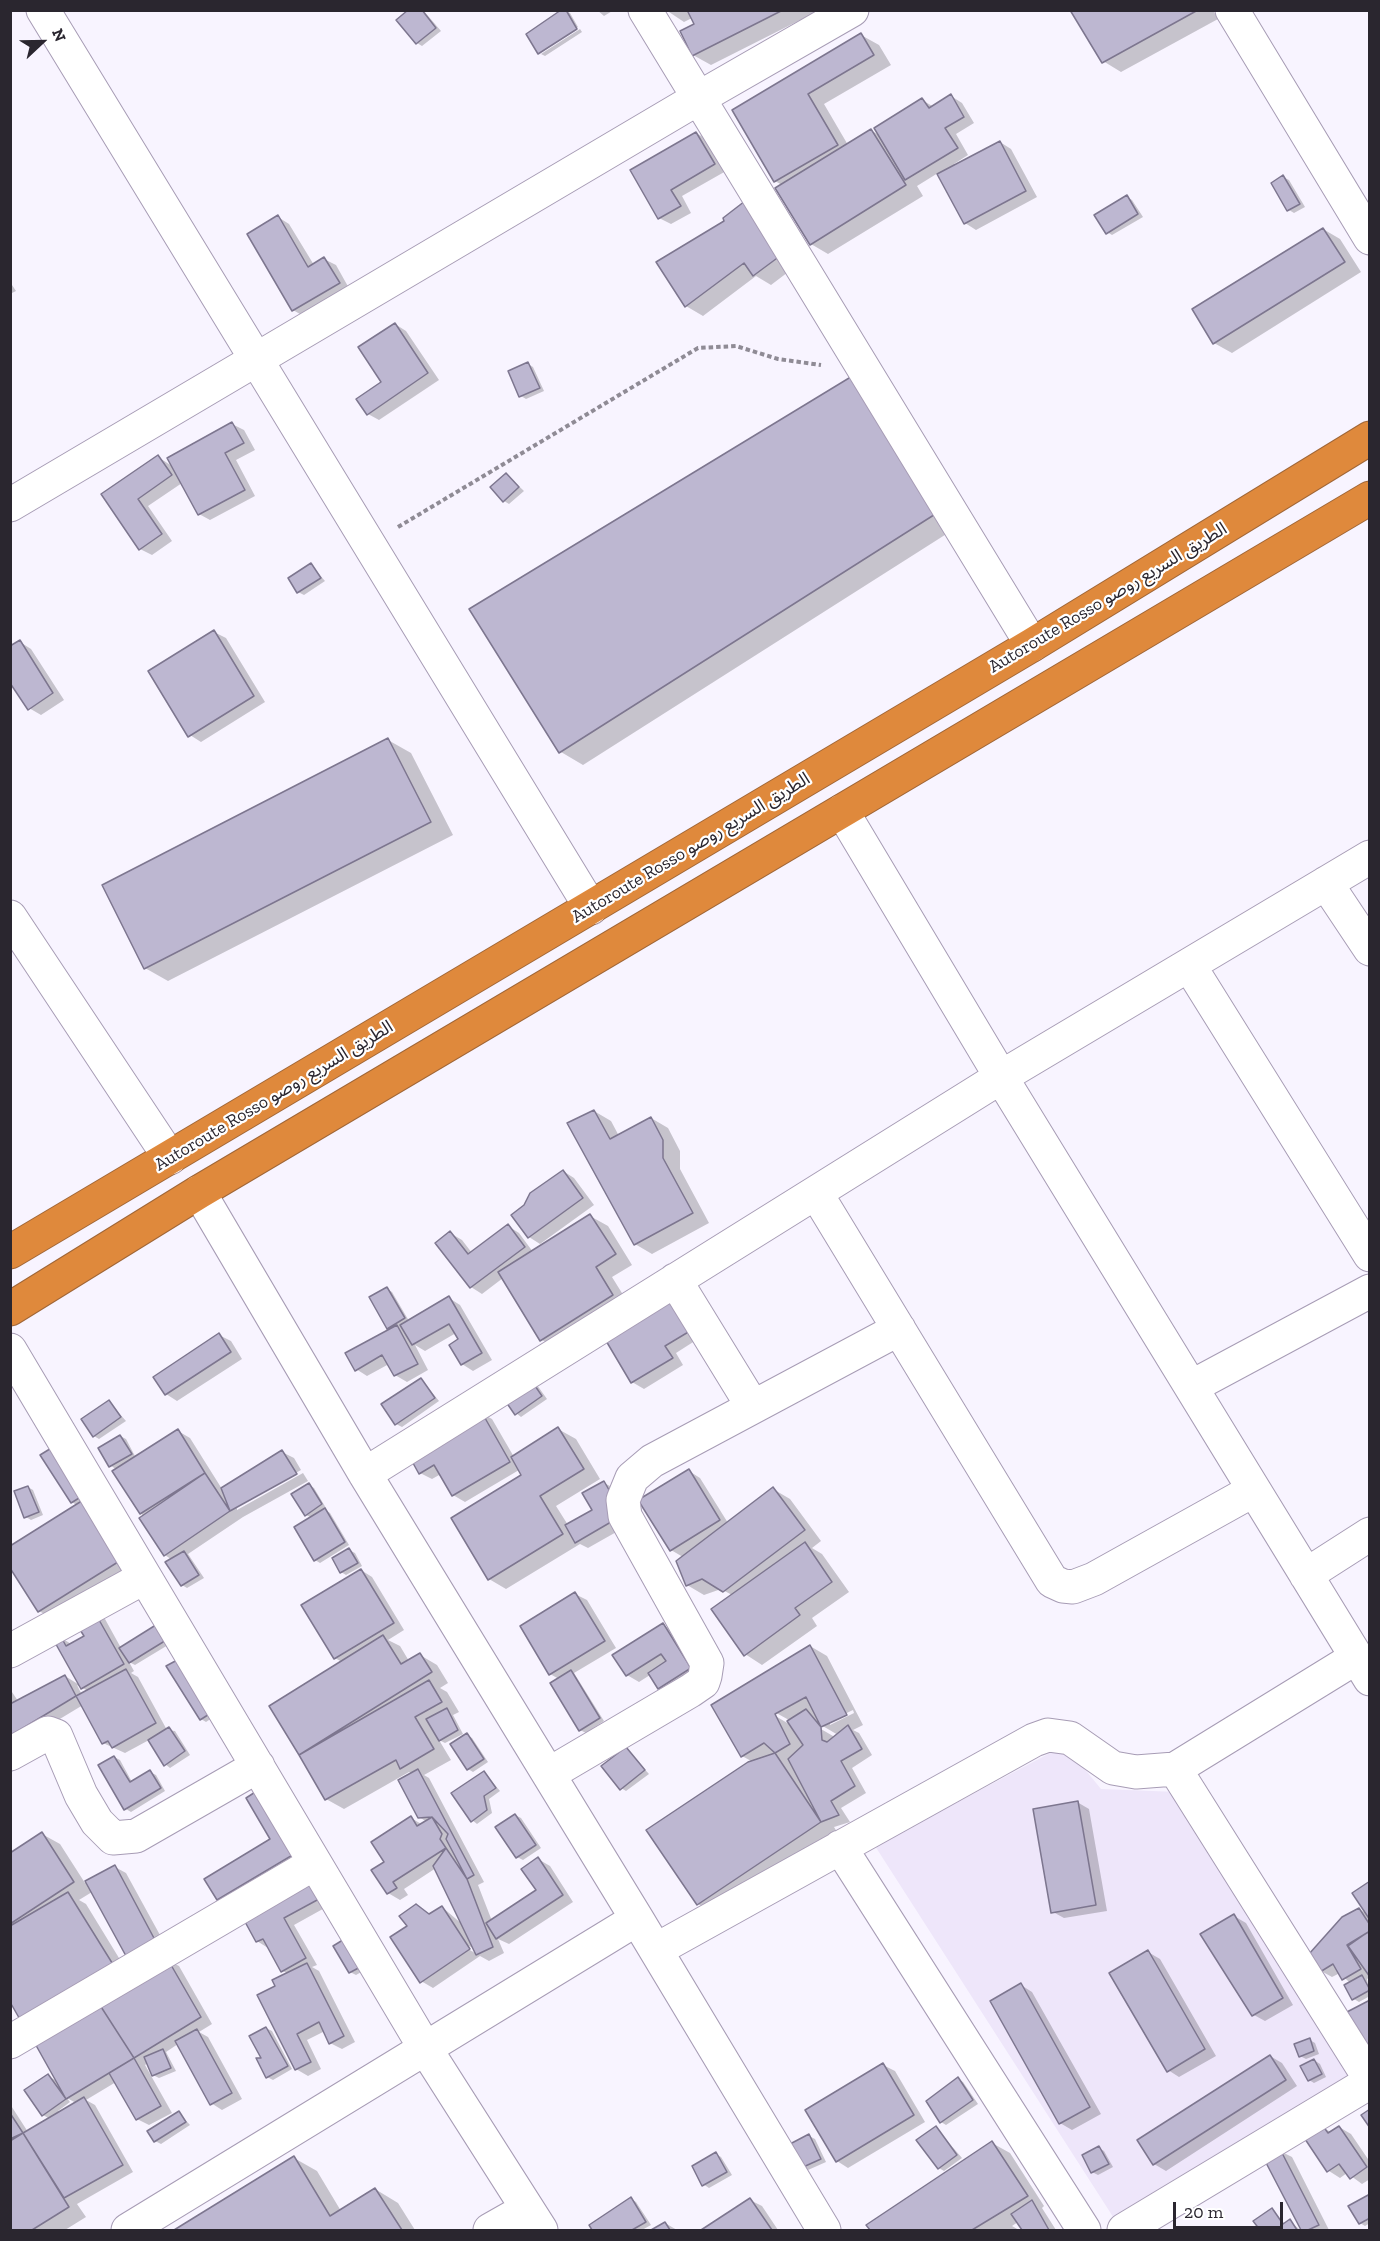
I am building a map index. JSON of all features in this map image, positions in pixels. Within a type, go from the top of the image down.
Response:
[{"type":"highway","name":"Autoroute Rosso الطريق السريع روصو","points":[[10,1252],[1032,645],[1370,438]]},
{"type":"highway","points":[[10,1309],[200,1192],[1370,498]]},
{"type":"street","points":[[43,10],[591,908]]},
{"type":"street","points":[[645,10],[697,99],[1032,645]]},
{"type":"street","points":[[10,505],[697,99],[852,10]]},
{"type":"street","points":[[1232,10],[1370,238]]},
{"type":"street","points":[[656,1950],[1034,1740],[1048,1735],[1070,1738],[1113,1768],[1136,1772],[1175,1769],[1363,1668],[1001,1077],[842,811]]},
{"type":"street","points":[[365,1474],[1001,1077],[1370,857]]},
{"type":"street","points":[[1326,883],[1370,949]]},
{"type":"street","points":[[10,917],[170,1158]]},
{"type":"street","points":[[1189,965],[1370,1255]]},
{"type":"street","points":[[200,1192],[365,1474],[824,2230]]},
{"type":"street","points":[[816,1193],[1052,1581],[1073,1587],[1094,1579],[1254,1490]]},
{"type":"street","points":[[675,1280],[753,1407]]},
{"type":"street","points":[[1191,1387],[1370,1291]]},
{"type":"street","points":[[549,1774],[703,1682],[707,1663],[625,1516],[623,1500],[632,1478],[652,1461],[899,1329]]},
{"type":"street","points":[[10,1350],[425,2048],[534,2220],[490,2230]]},
{"type":"street","points":[[1306,1575],[1370,1534]]},
{"type":"street","points":[[10,1651],[145,1577]]},
{"type":"street","points":[[10,1754],[48,1733],[56,1736],[81,1795],[97,1822],[113,1838],[136,1836],[258,1766]]},
{"type":"street","points":[[1124,2230],[1370,2080],[1175,1769]]},
{"type":"street","points":[[840,1848],[1084,2230]]},
{"type":"street","points":[[10,2042],[315,1863]]},
{"type":"street","points":[[128,2230],[637,1919]]},
{"type":"path","points":[[369,544],[698,348],[715,345],[736,346],[801,364],[861,364]]},
{"type":"shaded area","points":[[1065,1745],[1101,1789],[1178,1792],[1360,2076],[1117,2223],[875,1846]]},
{"type":"building","points":[[408,10],[422,10],[436,28],[416,44],[396,20]]},
{"type":"building","points":[[561,10],[566,10],[577,29],[538,54],[526,34]]},
{"type":"building","points":[[687,10],[783,10],[692,56],[680,31],[694,24]]},
{"type":"building","points":[[1070,10],[1198,10],[1102,63]]},
{"type":"building","points":[[861,33],[874,55],[808,94],[838,145],[774,182],[732,110]]},
{"type":"building","points":[[951,94],[964,117],[945,128],[958,148],[905,180],[874,128],[922,98],[929,108]]},
{"type":"building","points":[[871,129],[906,185],[810,245],[775,188]]},
{"type":"building","points":[[696,132],[715,164],[671,190],[681,206],[658,219],[630,170]]},
{"type":"building","points":[[1000,141],[1026,191],[964,224],[937,174]]},
{"type":"building","points":[[1283,175],[1300,204],[1287,211],[1271,183]]},
{"type":"building","points":[[1127,195],[1138,214],[1106,234],[1094,215]]},
{"type":"building","points":[[745,201],[784,253],[753,276],[744,263],[685,307],[656,262],[724,221],[723,218]]},
{"type":"building","points":[[278,215],[308,267],[324,257],[340,283],[292,311],[247,234]]},
{"type":"building","points":[[1323,228],[1345,262],[1213,344],[1192,309]]},
{"type":"building","points":[[395,323],[428,373],[367,415],[356,399],[381,382],[358,347]]},
{"type":"building","points":[[528,362],[540,388],[519,397],[508,371]]},
{"type":"building","points":[[854,375],[937,513],[559,753],[469,609]]},
{"type":"building","points":[[232,422],[244,443],[225,453],[245,490],[198,515],[167,458]]},
{"type":"building","points":[[158,455],[172,475],[138,499],[162,534],[139,550],[101,494]]},
{"type":"building","points":[[506,473],[519,487],[503,502],[490,487]]},
{"type":"building","points":[[311,563],[321,578],[297,593],[288,578]]},
{"type":"building","points":[[214,630],[254,696],[188,737],[148,671]]},
{"type":"building","points":[[20,640],[53,693],[28,710],[10,683],[10,646]]},
{"type":"building","points":[[388,738],[431,822],[144,969],[102,885]]},
{"type":"building","points":[[594,1110],[610,1139],[651,1117],[663,1140],[663,1158],[693,1213],[634,1245],[567,1123]]},
{"type":"building","points":[[563,1170],[583,1198],[528,1238],[511,1215],[524,1205],[530,1193]]},
{"type":"building","points":[[590,1214],[616,1254],[596,1267],[613,1295],[540,1341],[498,1272]]},
{"type":"building","points":[[508,1224],[525,1247],[470,1288],[435,1243],[450,1231],[468,1254]]},
{"type":"building","points":[[387,1287],[405,1318],[387,1329],[369,1297]]},
{"type":"building","points":[[667,1293],[690,1331],[665,1346],[673,1358],[631,1383],[602,1334]]},
{"type":"building","points":[[449,1296],[482,1353],[461,1365],[449,1345],[458,1339],[449,1324],[412,1345],[400,1325]]},
{"type":"building","points":[[397,1325],[418,1364],[394,1376],[382,1355],[355,1371],[345,1353]]},
{"type":"building","points":[[219,1333],[231,1352],[165,1395],[153,1377]]},
{"type":"building","points":[[421,1378],[435,1398],[395,1425],[381,1404]]},
{"type":"building","points":[[531,1380],[542,1396],[515,1415],[504,1399]]},
{"type":"building","points":[[109,1400],[121,1417],[93,1437],[81,1419]]},
{"type":"building","points":[[481,1411],[510,1462],[452,1496],[434,1465],[419,1474],[408,1454]]},
{"type":"building","points":[[558,1427],[584,1469],[540,1496],[563,1534],[488,1580],[451,1518],[521,1475],[511,1457]]},
{"type":"building","points":[[178,1429],[205,1473],[140,1514],[112,1471]]},
{"type":"building","points":[[120,1435],[132,1454],[109,1467],[98,1448]]},
{"type":"building","points":[[53,1447],[84,1495],[71,1503],[40,1455]]},
{"type":"building","points":[[282,1450],[297,1474],[230,1511],[221,1488]]},
{"type":"building","points":[[689,1469],[720,1520],[670,1551],[638,1500]]},
{"type":"building","points":[[205,1473],[230,1511],[164,1556],[139,1518]]},
{"type":"building","points":[[604,1481],[623,1515],[575,1543],[565,1525],[592,1510],[582,1493]]},
{"type":"building","points":[[309,1483],[322,1504],[305,1516],[291,1494]]},
{"type":"building","points":[[28,1486],[39,1512],[24,1518],[14,1491]]},
{"type":"building","points":[[773,1487],[805,1530],[723,1592],[702,1579],[686,1586],[676,1561]]},
{"type":"building","points":[[88,1497],[126,1557],[38,1612],[10,1568],[10,1546]]},
{"type":"building","points":[[325,1508],[345,1542],[314,1561],[294,1527]]},
{"type":"building","points":[[805,1542],[832,1582],[795,1608],[800,1615],[744,1656],[711,1609]]},
{"type":"building","points":[[349,1548],[358,1563],[340,1573],[332,1558]]},
{"type":"building","points":[[184,1551],[199,1575],[181,1586],[165,1562]]},
{"type":"building","points":[[361,1569],[394,1623],[334,1659],[301,1605]]},
{"type":"building","points":[[575,1592],[605,1641],[549,1675],[520,1626]]},
{"type":"building","points":[[94,1611],[124,1664],[81,1689],[53,1639],[60,1635],[66,1646],[84,1636],[75,1622]]},
{"type":"building","points":[[159,1623],[168,1639],[129,1663],[119,1648]]},
{"type":"building","points":[[663,1623],[691,1668],[658,1689],[648,1673],[666,1661],[661,1654],[626,1676],[612,1655]]},
{"type":"building","points":[[383,1635],[401,1664],[420,1653],[432,1672],[299,1755],[269,1706]]},
{"type":"building","points":[[810,1645],[847,1715],[821,1727],[806,1697],[775,1714],[790,1744],[775,1753],[764,1743],[741,1757],[711,1705]]},
{"type":"building","points":[[181,1658],[214,1711],[200,1720],[166,1666]]},
{"type":"building","points":[[126,1669],[156,1723],[112,1748],[108,1741],[102,1744],[76,1696]]},
{"type":"building","points":[[571,1670],[600,1718],[579,1731],[550,1683]]},
{"type":"building","points":[[65,1675],[76,1696],[10,1736],[10,1704]]},
{"type":"building","points":[[429,1680],[442,1702],[415,1717],[434,1749],[400,1769],[396,1760],[325,1800],[299,1755]]},
{"type":"building","points":[[447,1708],[458,1730],[439,1741],[426,1719]]},
{"type":"building","points":[[806,1709],[821,1727],[822,1740],[827,1742],[848,1725],[862,1749],[841,1761],[855,1786],[831,1801],[839,1815],[821,1822],[788,1759],[803,1745],[787,1721]]},
{"type":"building","points":[[169,1727],[185,1751],[164,1766],[148,1740]]},
{"type":"building","points":[[467,1733],[484,1759],[467,1770],[450,1744]]},
{"type":"building","points":[[626,1747],[645,1770],[620,1790],[601,1766]]},
{"type":"building","points":[[775,1753],[821,1822],[697,1905],[646,1830],[748,1762]]},
{"type":"building","points":[[114,1756],[130,1782],[150,1770],[161,1788],[124,1810],[98,1765]]},
{"type":"building","points":[[418,1769],[474,1875],[467,1879],[446,1839],[448,1834],[432,1817],[418,1818],[398,1780]]},
{"type":"building","points":[[484,1771],[496,1788],[484,1796],[487,1810],[471,1822],[451,1793]]},
{"type":"building","points":[[263,1787],[301,1850],[217,1900],[204,1879],[270,1839],[246,1798]]},
{"type":"building","points":[[1078,1801],[1096,1905],[1051,1913],[1033,1809]]},
{"type":"building","points":[[515,1814],[536,1845],[516,1858],[495,1827]]},
{"type":"building","points":[[411,1816],[417,1826],[432,1817],[442,1834],[440,1839],[446,1848],[393,1882],[397,1888],[387,1894],[371,1870],[384,1862],[371,1842]]},
{"type":"building","points":[[42,1832],[74,1882],[10,1924],[10,1853]]},
{"type":"building","points":[[446,1848],[467,1879],[493,1947],[476,1955],[433,1866]]},
{"type":"building","points":[[538,1857],[563,1895],[496,1939],[486,1923],[536,1890],[521,1869]]},
{"type":"building","points":[[115,1865],[155,1940],[126,1956],[85,1881]]},
{"type":"building","points":[[1370,1881],[1370,1920],[1352,1893]]},
{"type":"building","points":[[311,1884],[319,1899],[284,1918],[306,1958],[281,1972],[263,1939],[256,1942],[244,1920]]},
{"type":"building","points":[[68,1892],[114,1966],[22,2023],[10,2002],[10,1926]]},
{"type":"building","points":[[416,1904],[429,1914],[442,1906],[470,1949],[420,1983],[390,1937],[407,1926],[399,1916]]},
{"type":"building","points":[[1359,1908],[1370,1925],[1370,1931],[1347,1945],[1361,1969],[1342,1980],[1333,1964],[1320,1972],[1309,1954],[1342,1917]]},
{"type":"building","points":[[1234,1914],[1283,1998],[1252,2016],[1200,1934]]},
{"type":"building","points":[[1368,1932],[1370,1935],[1370,1977],[1348,1946]]},
{"type":"building","points":[[351,1935],[368,1963],[349,1973],[333,1946]]},
{"type":"building","points":[[1148,1950],[1205,2049],[1167,2072],[1109,1973]]},
{"type":"building","points":[[167,1958],[201,2017],[134,2058],[96,1999]]},
{"type":"building","points":[[307,1963],[344,2036],[329,2044],[319,2022],[297,2034],[311,2062],[295,2070],[257,1995],[275,1986],[272,1980]]},
{"type":"building","points":[[1362,1975],[1370,1990],[1352,2000],[1344,1985]]},
{"type":"building","points":[[1021,1983],[1090,2107],[1059,2124],[990,2001]]},
{"type":"building","points":[[96,1999],[134,2058],[66,2099],[33,2040]]},
{"type":"building","points":[[1370,2000],[1370,2048],[1345,2013]]},
{"type":"building","points":[[266,2027],[288,2066],[266,2078],[256,2058],[261,2058],[249,2036]]},
{"type":"building","points":[[197,2029],[232,2093],[210,2105],[175,2041]]},
{"type":"building","points":[[1310,2038],[1314,2051],[1299,2057],[1294,2044]]},
{"type":"building","points":[[163,2049],[171,2068],[152,2076],[144,2057]]},
{"type":"building","points":[[1270,2055],[1286,2080],[1153,2165],[1137,2140]]},
{"type":"building","points":[[134,2058],[161,2106],[136,2120],[109,2073]]},
{"type":"building","points":[[1314,2059],[1322,2074],[1308,2081],[1300,2066]]},
{"type":"building","points":[[883,2063],[914,2115],[836,2162],[805,2110]]},
{"type":"building","points":[[48,2074],[66,2099],[42,2116],[24,2090]]},
{"type":"building","points":[[958,2077],[973,2100],[940,2123],[926,2101]]},
{"type":"building","points":[[84,2097],[123,2165],[64,2198],[23,2133]]},
{"type":"building","points":[[1370,2109],[1370,2128],[1361,2115]]},
{"type":"building","points":[[179,2111],[186,2122],[154,2142],[147,2131]]},
{"type":"building","points":[[10,2113],[23,2133],[10,2139]]},
{"type":"building","points":[[936,2126],[957,2155],[938,2169],[916,2140]]},
{"type":"building","points":[[1323,2126],[1328,2133],[1339,2126],[1367,2167],[1350,2179],[1339,2164],[1327,2172],[1305,2139]]},
{"type":"building","points":[[23,2133],[69,2207],[32,2230],[10,2230],[10,2141]]},
{"type":"building","points":[[809,2134],[821,2159],[801,2168],[790,2144]]},
{"type":"building","points":[[992,2141],[1028,2196],[972,2230],[870,2230],[866,2225]]},
{"type":"building","points":[[1099,2146],[1109,2164],[1091,2173],[1082,2155]]},
{"type":"building","points":[[1280,2149],[1319,2225],[1308,2230],[1301,2230],[1263,2157]]},
{"type":"building","points":[[716,2152],[727,2172],[702,2186],[692,2166]]},
{"type":"building","points":[[294,2156],[330,2216],[375,2188],[402,2230],[174,2230]]},
{"type":"building","points":[[1370,2194],[1370,2218],[1359,2224],[1348,2206]]},
{"type":"building","points":[[631,2197],[646,2222],[632,2230],[592,2230],[589,2225]]},
{"type":"building","points":[[750,2198],[772,2230],[701,2230]]},
{"type":"building","points":[[1032,2200],[1049,2230],[1022,2230],[1011,2214]]},
{"type":"building","points":[[1272,2208],[1283,2224],[1290,2219],[1297,2230],[1260,2230],[1253,2221]]},
{"type":"building","points":[[665,2222],[670,2230],[651,2230]]}]
